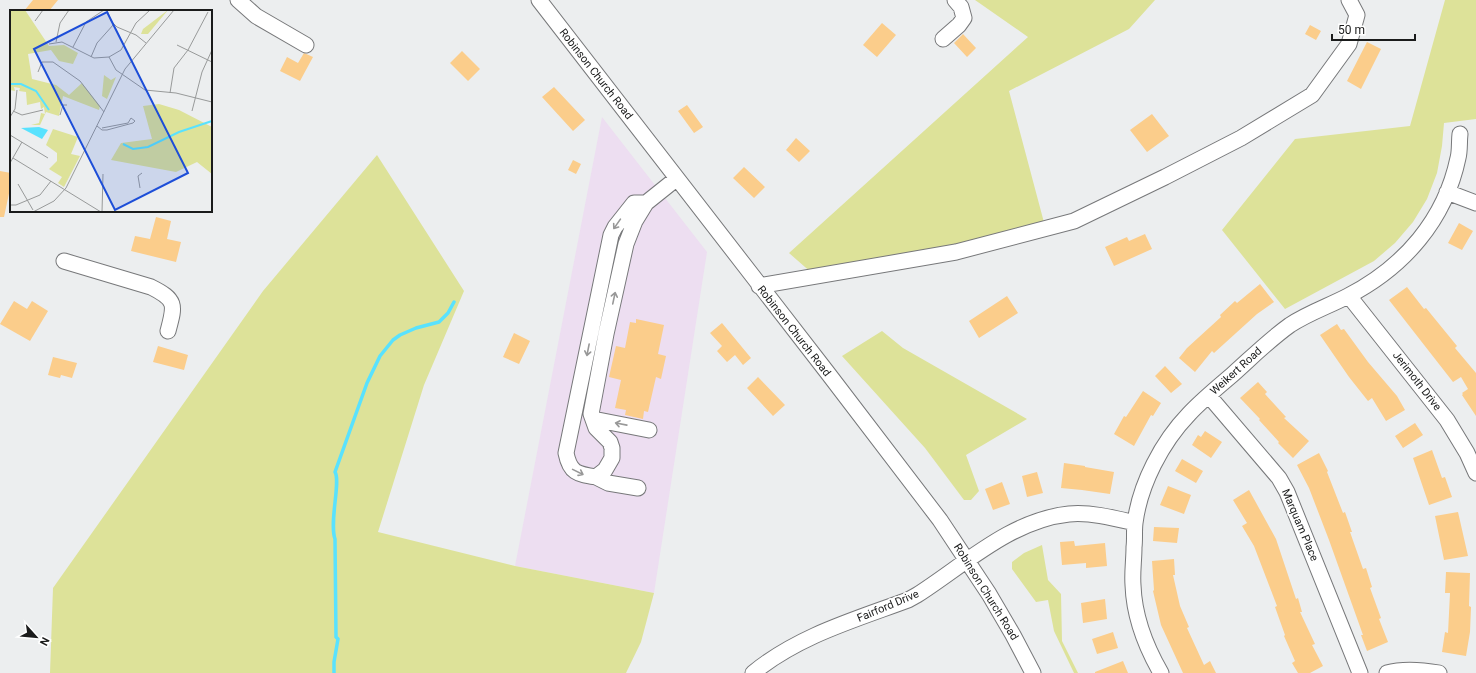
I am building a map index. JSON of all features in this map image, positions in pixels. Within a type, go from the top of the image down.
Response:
[{"type":"street","points":[[238,0],[256,16],[306,46]]},
{"type":"street","name":"Robinson Church Road","points":[[539,0],[940,520],[989,594],[1033,673]]},
{"type":"street","points":[[943,39],[959,25],[964,18],[961,8],[955,0]]},
{"type":"street","points":[[759,286],[956,252],[1074,221],[1123,198],[1241,138],[1312,95],[1349,44],[1357,15],[1349,0]]},
{"type":"street","name":"Weikert Road","points":[[1161,673],[1145,640],[1137,612],[1133,586],[1135,522],[1143,492],[1154,463],[1170,437],[1189,414],[1269,341],[1291,324],[1349,296],[1372,282],[1403,259],[1426,232],[1447,192],[1458,158],[1460,134]]},
{"type":"street","points":[[596,477],[605,470],[612,458],[610,442],[596,428],[591,414],[626,244],[635,221],[646,202],[676,179]]},
{"type":"street","points":[[1447,192],[1476,203]]},
{"type":"street","points":[[638,488],[608,483],[596,477],[580,475],[573,471],[568,462],[566,453],[611,235],[615,227],[634,203],[646,202]]},
{"type":"street","points":[[64,261],[151,287],[164,293],[171,300],[173,314],[168,331]]},
{"type":"street","name":"Jerimoth Drive","points":[[1349,296],[1447,420],[1467,453],[1476,473]]},
{"type":"street","name":"Marquam Place","points":[[1209,396],[1279,478],[1287,492],[1360,673]]},
{"type":"street","points":[[593,419],[649,430]]},
{"type":"street","name":"Fairford Drive","points":[[754,673],[778,655],[805,640],[908,600],[1022,527],[1054,516],[1070,514],[1088,514],[1135,522]]},
{"type":"street","points":[[1387,673],[1395,671],[1419,670],[1439,673]]},
{"type":"shaded area","points":[[602,117],[707,252],[654,593],[515,566]]},
{"type":"green space","points":[[975,0],[1155,0],[1129,29],[1009,91],[1046,230],[813,274],[789,253],[1028,37]]},
{"type":"green space","points":[[1445,0],[1476,0],[1476,119],[1444,123],[1442,146],[1437,173],[1427,199],[1413,222],[1395,243],[1374,261],[1285,309],[1222,230],[1295,139],[1410,126]]},
{"type":"green space","points":[[377,155],[464,291],[424,385],[378,532],[515,566],[654,593],[641,642],[626,673],[50,673],[53,588],[263,291]]},
{"type":"green space","points":[[882,331],[903,348],[1027,419],[966,455],[979,491],[971,500],[964,500],[925,448],[842,356]]},
{"type":"green space","points":[[1042,545],[1048,580],[1061,594],[1062,641],[1078,673],[1074,673],[1054,631],[1048,600],[1036,602],[1012,569],[1012,562],[1024,553]]},
{"type":"building","points":[[33,0],[58,0],[50,10],[25,10]]},
{"type":"building","points":[[882,23],[896,35],[877,57],[863,45]]},
{"type":"building","points":[[1310,25],[1321,31],[1316,40],[1305,34]]},
{"type":"building","points":[[963,34],[976,48],[967,57],[954,43]]},
{"type":"building","points":[[1367,42],[1381,49],[1361,89],[1347,81]]},
{"type":"building","points":[[462,51],[480,69],[468,81],[450,63]]},
{"type":"building","points":[[304,53],[313,57],[300,81],[280,71],[287,57],[298,63]]},
{"type":"building","points":[[554,87],[585,120],[573,131],[542,97]]},
{"type":"building","points":[[687,105],[703,127],[694,133],[678,111]]},
{"type":"building","points":[[1152,114],[1169,136],[1147,152],[1130,130]]},
{"type":"building","points":[[796,138],[810,151],[799,162],[786,150]]},
{"type":"building","points":[[573,160],[581,164],[576,174],[568,170]]},
{"type":"building","points":[[744,167],[765,187],[754,198],[733,178]]},
{"type":"building","points":[[0,171],[10,173],[10,189],[4,217],[0,217]]},
{"type":"building","points":[[156,217],[171,221],[167,239],[181,242],[176,262],[131,251],[135,236],[150,239]]},
{"type":"building","points":[[1459,223],[1473,231],[1462,250],[1448,243]]},
{"type":"building","points":[[1145,234],[1152,249],[1114,266],[1105,247],[1127,237],[1129,241]]},
{"type":"building","points":[[1260,284],[1274,302],[1257,314],[1214,353],[1212,351],[1195,372],[1179,358],[1187,348],[1221,317],[1220,315],[1235,301],[1237,303]]},
{"type":"building","points":[[1407,287],[1424,309],[1426,308],[1457,346],[1455,348],[1476,373],[1476,416],[1462,395],[1462,393],[1468,389],[1461,377],[1453,382],[1389,300]]},
{"type":"building","points":[[1007,296],[1018,313],[979,338],[969,321]]},
{"type":"building","points":[[14,301],[27,309],[32,301],[48,311],[30,341],[0,324]]},
{"type":"building","points":[[636,319],[664,325],[658,354],[666,356],[661,379],[656,377],[648,412],[644,411],[643,419],[625,415],[626,410],[615,408],[621,380],[609,377],[616,346],[625,348],[630,322],[636,323]]},
{"type":"building","points":[[722,323],[751,358],[743,365],[735,355],[727,362],[717,351],[722,346],[710,333]]},
{"type":"building","points":[[1337,324],[1341,330],[1344,329],[1368,362],[1397,396],[1405,410],[1386,421],[1372,398],[1368,401],[1349,377],[1320,335]]},
{"type":"building","points":[[514,333],[530,341],[519,364],[503,357]]},
{"type":"building","points":[[158,346],[188,355],[184,370],[153,362]]},
{"type":"building","points":[[53,357],[77,363],[72,378],[61,375],[60,378],[48,375]]},
{"type":"building","points":[[1165,366],[1182,384],[1171,393],[1155,376]]},
{"type":"building","points":[[758,377],[785,405],[773,416],[747,388]]},
{"type":"building","points":[[1258,382],[1267,392],[1265,394],[1286,417],[1284,418],[1309,441],[1293,458],[1278,443],[1279,442],[1259,420],[1260,419],[1240,398]]},
{"type":"building","points":[[1143,391],[1161,403],[1153,416],[1151,415],[1134,446],[1114,434],[1124,416],[1126,417]]},
{"type":"building","points":[[1415,423],[1423,435],[1403,448],[1395,436]]},
{"type":"building","points":[[1205,431],[1222,442],[1211,458],[1192,445],[1198,435],[1201,437]]},
{"type":"building","points":[[1432,450],[1442,478],[1445,477],[1452,497],[1429,505],[1413,458]]},
{"type":"building","points":[[1319,453],[1328,471],[1327,472],[1343,513],[1345,512],[1352,532],[1350,532],[1363,569],[1366,568],[1372,587],[1370,588],[1381,618],[1379,619],[1388,642],[1367,651],[1361,635],[1363,635],[1329,540],[1309,488],[1297,465]]},
{"type":"building","points":[[1182,459],[1203,471],[1196,483],[1175,471]]},
{"type":"building","points":[[1064,463],[1114,472],[1110,494],[1061,488]]},
{"type":"building","points":[[1037,472],[1043,493],[1027,497],[1022,476]]},
{"type":"building","points":[[1002,482],[1010,504],[993,510],[985,489]]},
{"type":"building","points":[[1168,486],[1191,495],[1184,514],[1160,505]]},
{"type":"building","points":[[1249,490],[1276,539],[1296,599],[1298,598],[1302,612],[1300,612],[1315,644],[1312,645],[1323,666],[1310,673],[1298,673],[1292,663],[1295,661],[1284,636],[1285,635],[1275,607],[1277,606],[1254,546],[1242,526],[1247,523],[1233,500]]},
{"type":"building","points":[[1458,512],[1468,556],[1444,560],[1435,516]]},
{"type":"building","points":[[1154,527],[1179,528],[1177,543],[1153,541]]},
{"type":"building","points":[[1074,541],[1075,546],[1105,543],[1107,566],[1086,568],[1086,563],[1062,565],[1060,542]]},
{"type":"building","points":[[1174,559],[1175,575],[1173,575],[1180,606],[1189,627],[1187,628],[1204,665],[1210,661],[1216,673],[1183,673],[1161,625],[1153,591],[1152,561]]},
{"type":"building","points":[[1446,572],[1470,573],[1470,632],[1466,656],[1442,652],[1445,632],[1448,633],[1450,593],[1445,593]]},
{"type":"building","points":[[1105,599],[1107,619],[1083,623],[1081,603]]},
{"type":"building","points":[[1113,632],[1118,648],[1097,654],[1092,639]]},
{"type":"building","points":[[1123,661],[1128,673],[1095,673],[1095,672]]},
{"type":"waterway","points":[[334,673],[334,662],[338,639],[336,637],[335,539],[333,523],[337,484],[335,472],[367,383],[380,356],[393,340],[400,335],[416,328],[439,322],[448,313],[454,302]]}]
